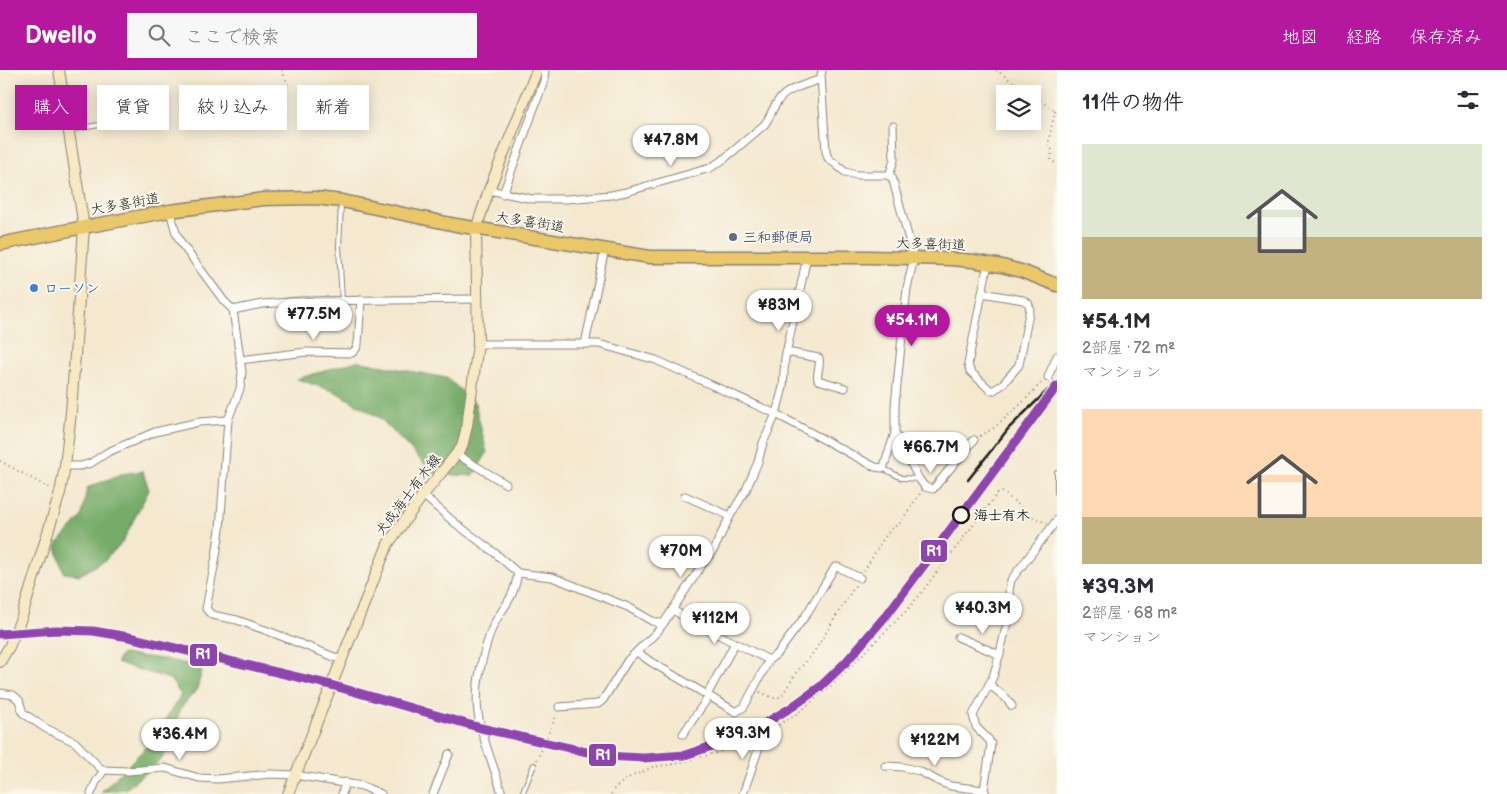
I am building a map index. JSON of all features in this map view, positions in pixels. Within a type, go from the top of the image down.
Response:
[{"type":"highway","name":"大多喜街道","points":[[0,244],[84,226],[170,211],[278,198],[315,198],[342,201],[476,229],[650,257],[951,259],[988,263],[1021,271],[1057,285]]},
{"type":"street","points":[[59,70],[62,85]]},
{"type":"street","name":"犬成海士有木線","points":[[288,794],[388,544],[423,495],[462,447],[467,426],[478,344],[476,229],[489,190],[537,70]]},
{"type":"street","points":[[503,194],[544,81],[545,70]]},
{"type":"street","points":[[478,344],[599,344],[656,360],[776,414],[875,467],[882,468],[887,460],[895,433],[896,395],[907,288],[914,258],[892,177],[886,175],[856,175],[845,172],[828,158],[821,79],[822,70]]},
{"type":"street","points":[[489,190],[532,199],[567,199],[611,195],[710,168],[724,159],[764,125],[782,96],[798,87],[821,79]]},
{"type":"street","points":[[889,176],[894,160],[893,126]]},
{"type":"street","points":[[0,662],[19,624],[60,493],[65,466],[71,412],[84,226],[69,130]]},
{"type":"street","points":[[170,211],[181,243],[233,310],[242,372],[240,389],[228,420],[220,529],[206,609],[212,615],[237,620],[342,660]]},
{"type":"street","points":[[585,344],[605,250]]},
{"type":"street","points":[[560,707],[598,704],[603,700],[624,666],[658,631],[714,549],[730,516],[746,490],[776,414],[783,387],[786,352],[807,257]]},
{"type":"street","points":[[982,293],[1023,300],[1028,303],[1030,308],[1019,365],[1002,385],[994,390],[990,390],[970,371],[968,364],[982,293],[988,263]]},
{"type":"street","points":[[240,360],[306,352],[352,353],[358,344],[361,300]]},
{"type":"street","points":[[233,310],[303,301],[477,300]]},
{"type":"street","points":[[786,352],[819,358],[818,380],[845,388]]},
{"type":"street","points":[[1048,377],[1057,356]]},
{"type":"street","points":[[65,466],[81,466],[91,463],[108,452],[155,432],[199,422],[228,420]]},
{"type":"street","points":[[895,433],[919,479],[925,487],[932,489],[974,440]]},
{"type":"street","points":[[456,454],[506,484]]},
{"type":"street","points":[[423,495],[518,573],[552,577],[628,607],[652,621],[663,624]]},
{"type":"street","points":[[685,496],[730,516]]},
{"type":"street","points":[[885,766],[903,767],[919,771],[952,786],[985,792],[991,744],[976,727],[973,715],[989,684],[1000,655],[1011,606],[1009,590],[1011,580],[1055,522]]},
{"type":"street","points":[[637,652],[736,712],[744,707],[769,660],[778,653],[806,614],[834,567],[838,566],[860,578]]},
{"type":"street","points":[[502,794],[481,728],[477,687],[478,676],[491,630],[516,587],[518,573]]},
{"type":"street","points":[[673,610],[769,660]]},
{"type":"street","points":[[958,637],[1000,655]]},
{"type":"street","points":[[683,734],[708,695],[735,643]]},
{"type":"street","points":[[989,684],[1006,698],[1012,706]]},
{"type":"street","points":[[0,693],[12,695],[19,700],[23,713],[45,728],[75,742],[99,768],[104,770],[128,771],[164,768],[199,778],[218,779],[271,774],[295,775],[345,782],[362,786],[381,794]]},
{"type":"street","points":[[743,794],[764,733]]},
{"type":"street","points":[[433,794],[449,754]]},
{"type":"street","points":[[91,794],[104,770]]},
{"type":"street","points":[[342,794],[345,782]]},
{"type":"lane","points":[[342,201],[339,247],[342,301]]},
{"type":"lane","points":[[1048,377],[1057,389]]},
{"type":"lane","points":[[882,468],[902,478],[919,479]]},
{"type":"lane","points":[[1057,472],[1057,492]]},
{"type":"lane","points":[[522,794],[534,765]]},
{"type":"path","points":[[282,70],[289,88]]},
{"type":"path","points":[[996,70],[1018,85]]},
{"type":"path","points":[[1041,101],[1056,111],[1048,145],[1052,150],[1051,160],[1057,164]]},
{"type":"path","points":[[974,440],[995,428],[1048,377]]},
{"type":"path","points":[[0,460],[60,493]]},
{"type":"path","points":[[754,688],[774,698],[784,694],[796,673],[814,652],[882,541],[900,523],[925,487]]},
{"type":"path","points":[[612,794],[614,789],[626,779],[653,767],[674,764],[719,752],[756,738],[798,714],[834,683],[910,607],[998,493],[1003,492],[1034,518],[1055,522]]},
{"type":"path","points":[[534,765],[560,707]]},
{"type":"green space","points":[[357,361],[447,378],[475,403],[487,453],[473,476],[434,474],[380,418],[336,392],[297,379]]},
{"type":"green space","points":[[143,471],[149,490],[122,543],[104,561],[80,575],[64,573],[56,546],[82,516],[87,488],[121,474]]},
{"type":"green space","points":[[122,654],[193,665],[202,671],[197,689],[181,708],[164,757],[126,789],[101,792],[148,745],[181,695],[170,679],[116,663]]},
{"type":"railway","points":[[968,480],[1008,429],[1054,384]]},
{"type":"transit line","name":"R1","points":[[0,634],[57,630],[93,631],[129,637],[331,685],[481,728],[605,756],[644,758],[685,755],[715,745],[767,722],[820,687],[846,662],[889,612],[1057,386]]},
{"type":"place","name":"三和郵便局","points":[[733,237]]},
{"type":"place","name":"ローソン","points":[[34,288]]},
{"type":"place","name":"海士有木","points":[[961,515]]}]
